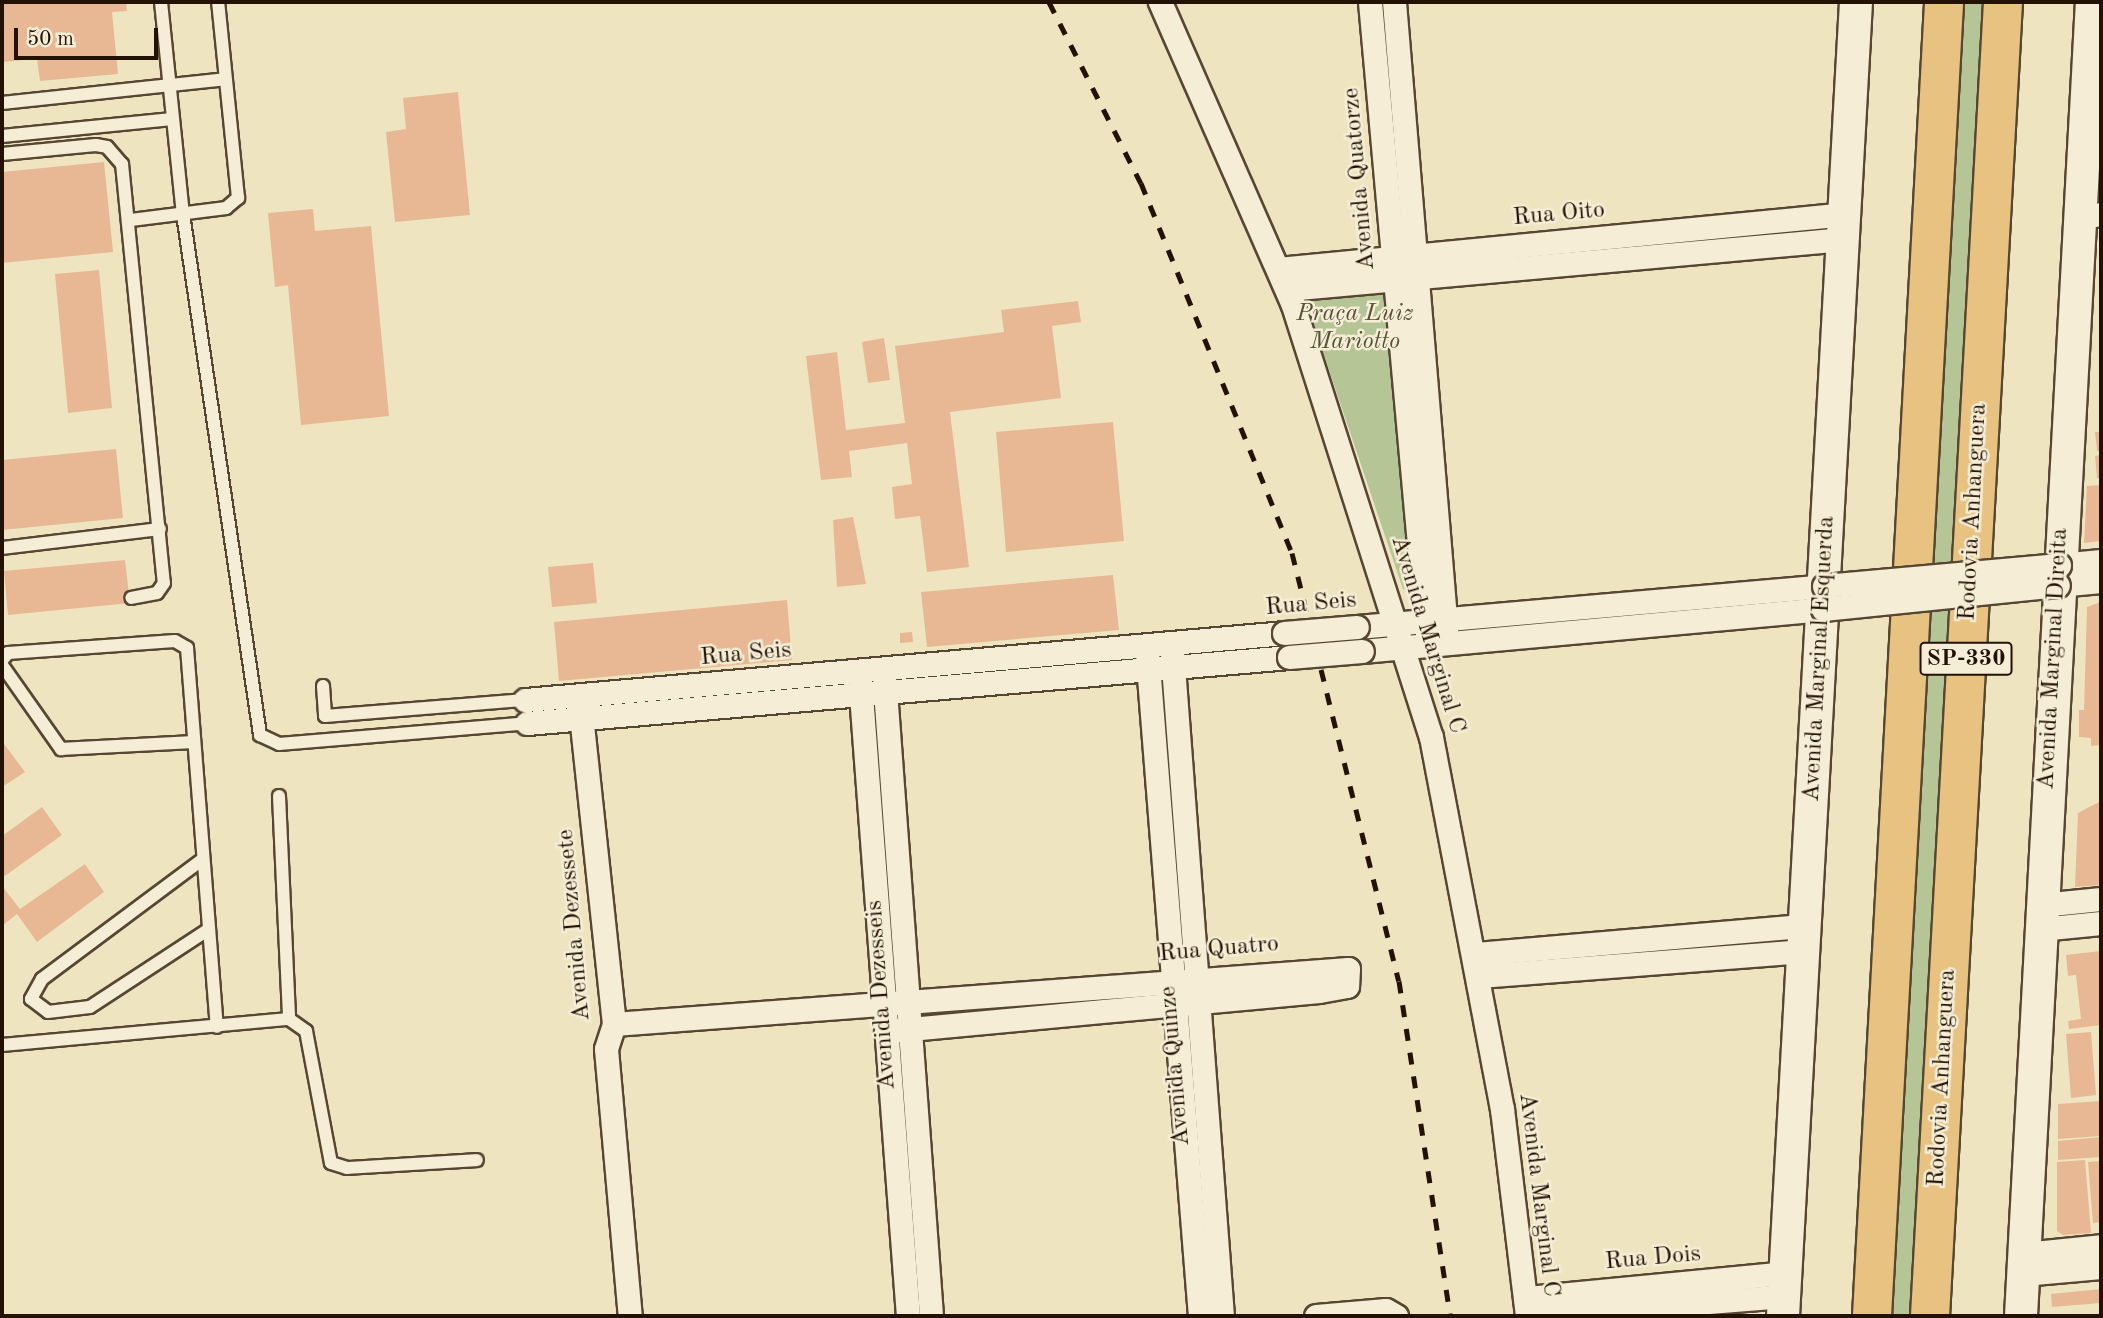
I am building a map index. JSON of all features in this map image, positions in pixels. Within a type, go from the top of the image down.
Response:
[{"type":"highway","name":"SP-330","points":[[1872,1316],[1944,2]]},
{"type":"highway","name":"Rodovia Anhanguera","points":[[1930,1316],[2003,2]]},
{"type":"main road","name":"Avenida Marginal Esquerda","points":[[1784,1295],[1856,2]]},
{"type":"main road","name":"Avenida Marginal Direita","points":[[2021,1316],[2058,575],[2091,205],[2092,2]]},
{"type":"street","name":"Avenida Marginal C","points":[[1160,2],[1283,279],[1398,623],[1431,737],[1476,954],[1528,1310]]},
{"type":"street","name":"Avenida Quatorze","points":[[1370,2],[1405,267],[1438,643]]},
{"type":"street","name":"Avenida Quatorze","points":[[1394,2],[1405,267]]},
{"type":"street","name":"Rua Oito","points":[[1283,279],[1845,226]]},
{"type":"street","name":"Rua Seis","points":[[526,712],[1172,655],[1289,657],[1362,651],[1823,598],[2058,575],[2101,561]]},
{"type":"street","name":"Rua Seis","points":[[2058,575],[2101,581]]},
{"type":"street","name":"Rua Seis","points":[[1172,655],[1284,633],[1398,623],[1823,598]]},
{"type":"street","name":"Avenida Quinze","points":[[1172,655],[1200,1316]]},
{"type":"street","name":"Avenida Quinze","points":[[1147,657],[1185,980]]},
{"type":"street","name":"Avenida Dezesseis","points":[[884,681],[931,1316]]},
{"type":"street","name":"Avenida Dezesseis","points":[[860,683],[908,1316]]},
{"type":"street","name":"Avenida Dezessete","points":[[590,706],[614,1024],[606,1049],[629,1316]]},
{"type":"street","points":[[2040,917],[2101,899]]},
{"type":"street","points":[[2040,917],[2101,923]]},
{"type":"street","points":[[1476,954],[1805,938]]},
{"type":"street","points":[[1479,976],[1805,938]]},
{"type":"street","name":"Rua Quatro","points":[[614,1024],[885,1006],[1185,980],[1318,979],[1186,1003],[886,1031]]},
{"type":"street","name":"Avenida Quinze","points":[[1186,1003],[1222,1316]]},
{"type":"street","points":[[2024,1264],[2101,1246]]},
{"type":"street","points":[[2024,1264],[2101,1267]]},
{"type":"street","name":"Rua Dois","points":[[1528,1310],[1784,1295]]},
{"type":"street","points":[[1316,1316],[1386,1310],[1396,1316]]},
{"type":"lane","points":[[161,2],[183,214],[260,735],[279,744],[526,712]]},
{"type":"lane","points":[[131,220],[226,208],[238,198],[218,2]]},
{"type":"lane","points":[[2,103],[225,79]]},
{"type":"lane","points":[[2,136],[172,119]]},
{"type":"lane","points":[[2,154],[107,147],[122,164],[131,220],[164,583],[158,593],[131,598]]},
{"type":"lane","points":[[2,548],[160,529]]},
{"type":"lane","points":[[193,742],[61,749],[2,662],[8,653],[182,643],[190,654],[193,742],[217,1027]]},
{"type":"lane","points":[[323,686],[326,716],[526,712]]},
{"type":"lane","points":[[279,796],[289,1019]]},
{"type":"lane","points":[[203,859],[42,979],[31,999],[48,1012],[90,1007],[209,929]]},
{"type":"lane","points":[[2,1045],[289,1019],[306,1031],[331,1163],[347,1168],[478,1160]]},
{"type":"green space","points":[[1956,2],[1991,2],[1919,1316],[1884,1316]]},
{"type":"green space","name":"Praça Luiz Mariotto","points":[[1391,287],[1413,596],[1403,589],[1304,296]]},
{"type":"building","points":[[2,2],[126,2],[127,11],[112,12],[118,74],[40,81],[37,59],[2,62]]},
{"type":"building","points":[[458,92],[470,215],[395,222],[386,132],[406,129],[403,98]]},
{"type":"building","points":[[104,162],[113,252],[2,263],[2,172]]},
{"type":"building","points":[[313,209],[315,231],[371,226],[389,416],[301,425],[288,285],[275,287],[268,213]]},
{"type":"building","points":[[99,270],[112,408],[68,413],[55,274]]},
{"type":"building","points":[[1078,301],[1081,322],[1052,326],[1061,398],[950,412],[969,567],[927,572],[920,516],[895,519],[892,487],[912,484],[907,443],[849,451],[852,477],[821,480],[806,356],[837,352],[846,430],[905,423],[895,346],[1004,332],[1001,310]]},
{"type":"building","points":[[884,338],[890,380],[868,383],[862,342]]},
{"type":"building","points":[[1113,422],[1124,541],[1006,552],[996,432]]},
{"type":"building","points":[[2095,432],[2101,432],[2101,451],[2097,451]]},
{"type":"building","points":[[116,449],[123,518],[2,530],[2,460]]},
{"type":"building","points":[[2101,455],[2101,478],[2097,478],[2095,456]]},
{"type":"building","points":[[2101,485],[2101,541],[2084,543],[2087,486]]},
{"type":"building","points":[[853,517],[866,584],[837,587],[833,520]]},
{"type":"building","points":[[125,560],[130,603],[8,615],[4,571]]},
{"type":"building","points":[[593,563],[597,603],[552,607],[548,567]]},
{"type":"building","points":[[1113,575],[1119,630],[927,647],[921,592]]},
{"type":"building","points":[[787,600],[792,660],[559,681],[554,622]]},
{"type":"building","points":[[2101,602],[2101,745],[2091,746],[2091,738],[2079,737],[2079,710],[2084,710],[2087,607]]},
{"type":"building","points":[[912,632],[913,642],[900,643],[900,633]]},
{"type":"building","points":[[4,744],[25,772],[2,787],[2,746]]},
{"type":"building","points":[[2101,801],[2101,885],[2075,887],[2078,813]]},
{"type":"building","points":[[42,807],[62,835],[2,878],[2,836]]},
{"type":"building","points":[[85,864],[104,892],[37,942],[17,914],[2,926],[2,886],[20,909]]},
{"type":"building","points":[[2101,951],[2101,1025],[2069,1029],[2068,1021],[2081,1019],[2076,975],[2068,976],[2066,955]]},
{"type":"building","points":[[2091,1032],[2096,1095],[2071,1098],[2066,1034]]},
{"type":"building","points":[[2101,1101],[2101,1136],[2058,1139],[2058,1104]]},
{"type":"building","points":[[2101,1137],[2101,1157],[2058,1160],[2058,1141]]},
{"type":"building","points":[[2085,1160],[2091,1233],[2063,1235],[2057,1231],[2057,1162]]},
{"type":"building","points":[[2101,1161],[2101,1222],[2093,1223],[2088,1162]]},
{"type":"building","points":[[2101,1289],[2101,1303],[2052,1307],[2051,1294]]},
{"type":"railway","points":[[1049,2],[1141,183],[1292,553],[1399,981],[1450,1316]]}]
